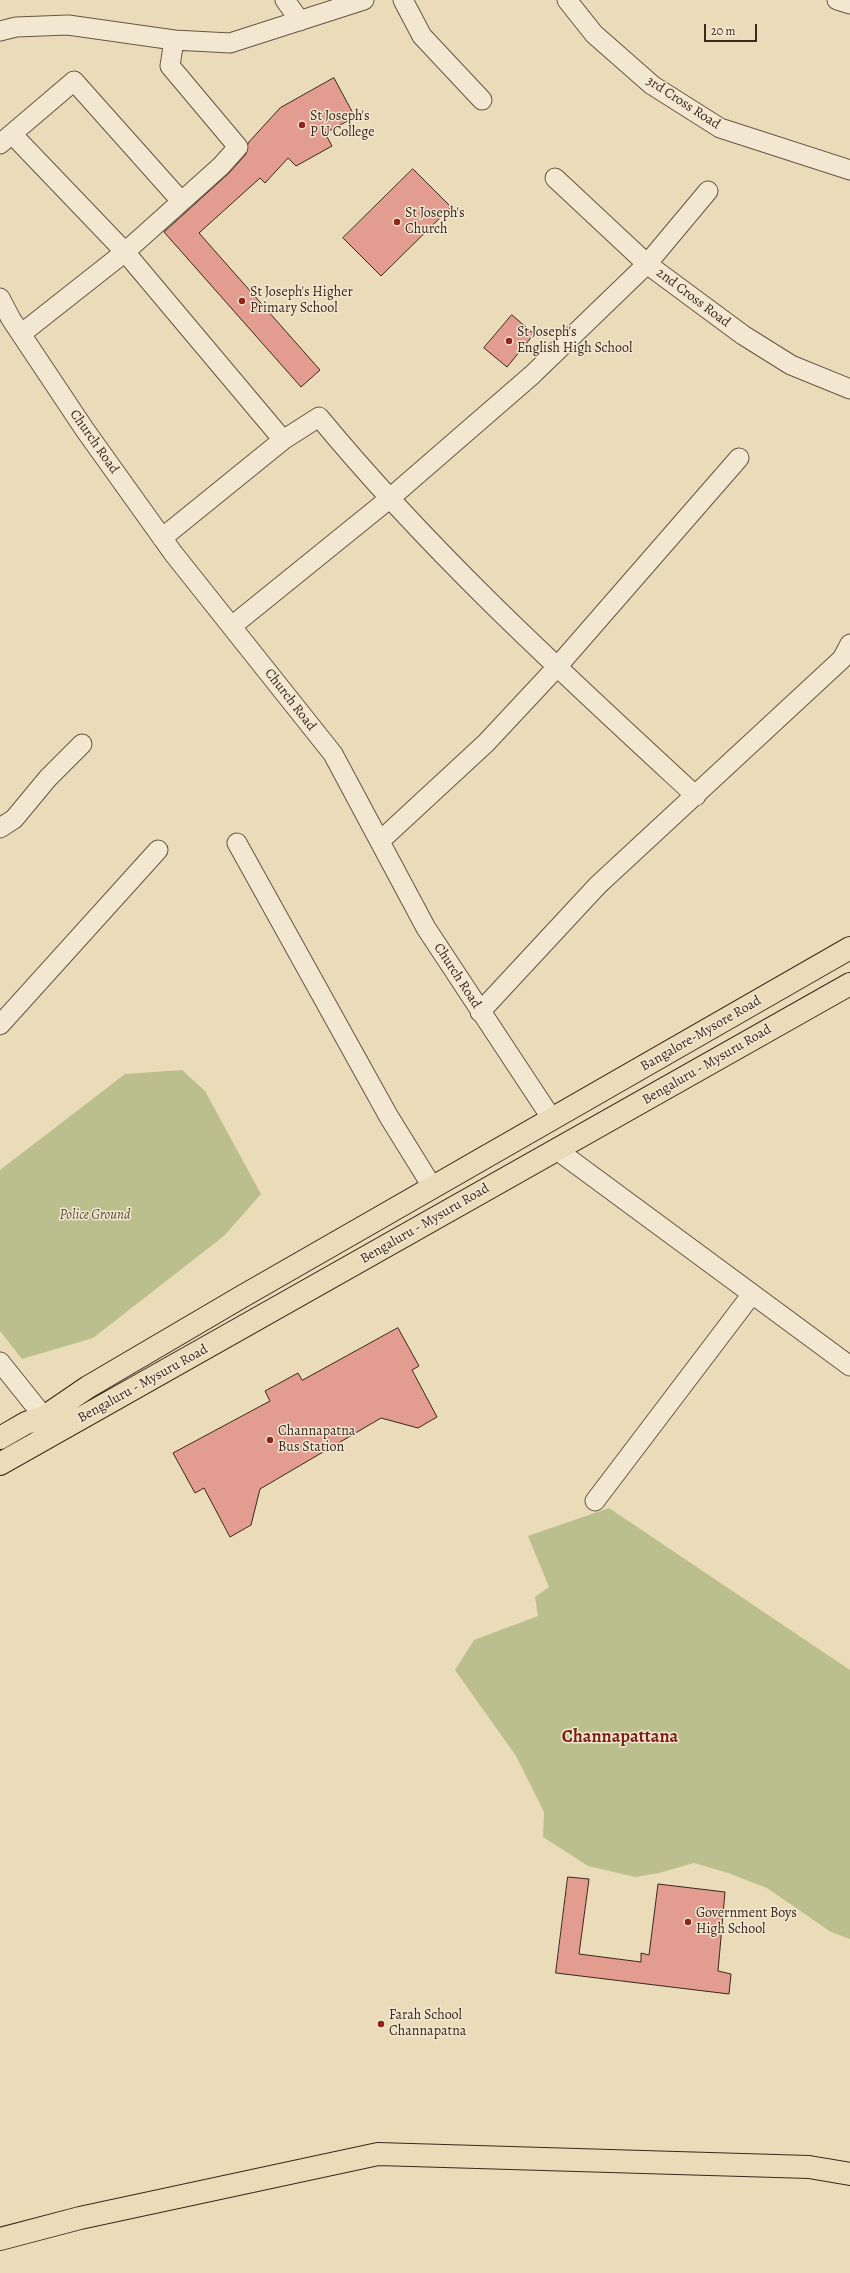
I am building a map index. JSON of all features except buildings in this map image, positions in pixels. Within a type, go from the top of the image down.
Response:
[{"type":"main road","name":"Bangalore-Mysore Road","points":[[552,1119],[850,948]]},
{"type":"main road","name":"Bengaluru - Mysuru Road","points":[[0,1464],[850,984]]},
{"type":"main road","name":"Bengaluru - Mysuru Road","points":[[0,1438],[26,1423],[44,1417],[88,1387],[552,1119]]},
{"type":"main road","points":[[369,1225],[383,1248]]},
{"type":"main road","points":[[88,1387],[100,1408]]},
{"type":"main road","points":[[0,2239],[80,2218],[378,2154],[809,2167],[850,2174]]},
{"type":"street","points":[[285,0],[300,21]]},
{"type":"street","points":[[0,31],[16,27],[68,25],[174,40],[230,43],[364,0]]},
{"type":"street","points":[[403,0],[422,36],[482,100]]},
{"type":"street","name":"3rd Cross Road","points":[[567,0],[594,34],[652,85],[720,128],[850,170]]},
{"type":"street","points":[[837,0],[850,4]]},
{"type":"street","points":[[21,334],[125,252],[221,166],[238,147],[170,66],[174,40]]},
{"type":"street","points":[[182,201],[74,81],[6,139],[125,252],[283,440]]},
{"type":"street","name":"2nd Cross Road","points":[[555,178],[647,264],[743,335],[791,365],[850,389]]},
{"type":"street","points":[[232,626],[389,499],[532,375],[647,264],[708,191]]},
{"type":"street","name":"Church Road","points":[[0,298],[21,334],[85,430],[162,538],[333,754],[426,928],[552,1119]]},
{"type":"street","points":[[162,538],[283,440],[319,417],[389,499],[557,667],[696,796]]},
{"type":"street","points":[[380,841],[486,743],[557,667],[739,458]]},
{"type":"street","points":[[480,1012],[598,885],[696,796],[715,775],[847,655]]},
{"type":"street","points":[[0,828],[14,819],[48,778],[82,744]]},
{"type":"street","points":[[237,843],[389,1117],[433,1188]]},
{"type":"street","points":[[0,1025],[158,850]]},
{"type":"street","points":[[557,1150],[850,1366]]},
{"type":"street","points":[[595,1501],[752,1294]]},
{"type":"street","points":[[0,1362],[44,1417]]},
{"type":"green space","name":"Police Ground","points":[[182,1070],[205,1091],[261,1194],[224,1236],[93,1338],[22,1359],[0,1331],[0,1170],[125,1074]]},
{"type":"green space","points":[[609,1508],[850,1670],[850,1939],[831,1932],[767,1888],[728,1873],[694,1863],[659,1873],[635,1877],[588,1866],[543,1837],[544,1812],[516,1756],[455,1670],[474,1640],[538,1616],[535,1597],[549,1587],[528,1536]]},
{"type":"place","name":"St Joseph's P U College","points":[[302,125]]},
{"type":"place","name":"St Joseph's Church","points":[[397,222]]},
{"type":"place","name":"St Joseph's Higher Primary School","points":[[242,301]]},
{"type":"place","name":"St Joseph's English High School","points":[[509,341]]},
{"type":"place","name":"Channapatna Bus Station","points":[[270,1440]]},
{"type":"place","name":"Government Boys High School","points":[[688,1922]]},
{"type":"place","name":"Farah School Channapatna","points":[[381,2024]]},
{"type":"district","name":"Channapattana","points":[[620,1738]]}]
